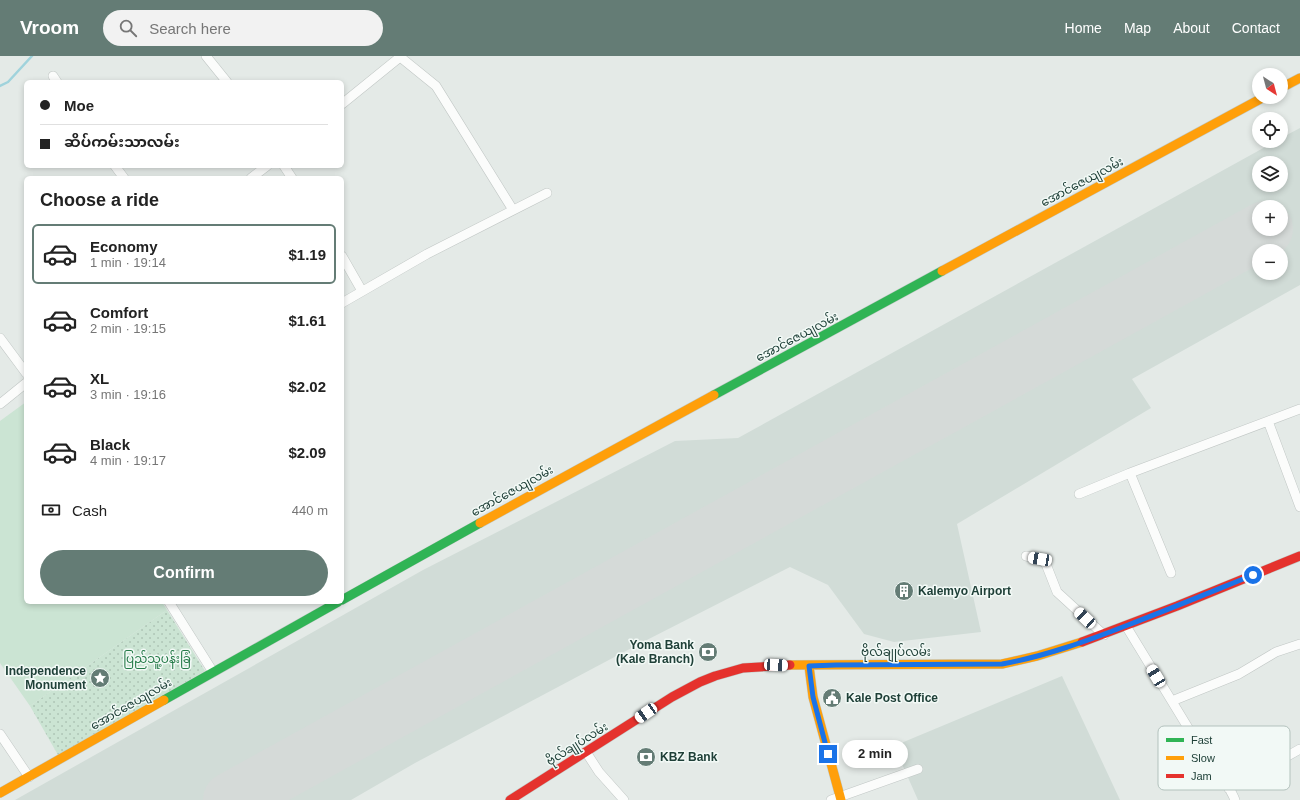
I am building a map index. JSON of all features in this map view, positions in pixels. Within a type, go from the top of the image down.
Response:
[{"type":"main road","points":[[1288,84],[1300,78]]},
{"type":"main road","name":"အောင်ဇေယျလမ်း","points":[[344,599],[544,487],[1252,104]]},
{"type":"main road","name":"ဗိုလ်ချုပ်လမ်း","points":[[510,800],[646,713],[697,683],[717,675],[731,671],[776,665],[1002,664],[1054,652],[1104,635],[1300,556]]},
{"type":"main road","name":"အောင်ဇေယျလမ်း","points":[[0,793],[334,604]]},
{"type":"main road","points":[[809,666],[813,697],[837,799]]},
{"type":"street","points":[[206,56],[224,80]]},
{"type":"street","points":[[344,102],[399,56],[436,86],[512,210]]},
{"type":"street","points":[[254,176],[264,168]]},
{"type":"street","points":[[344,302],[428,254],[546,193]]},
{"type":"street","points":[[344,260],[362,291]]},
{"type":"street","points":[[0,338],[24,370]]},
{"type":"street","points":[[0,404],[24,385]]},
{"type":"street","points":[[1079,494],[1130,473],[1300,409]]},
{"type":"street","points":[[1268,421],[1300,507]]},
{"type":"street","points":[[1130,473],[1171,573]]},
{"type":"street","points":[[1026,556],[1040,559],[1046,564],[1057,592],[1104,635]]},
{"type":"street","points":[[170,604],[213,672]]},
{"type":"street","points":[[1126,626],[1188,726]]},
{"type":"street","points":[[1172,701],[1239,674],[1276,652],[1300,644]]},
{"type":"street","points":[[0,734],[29,777]]},
{"type":"street","points":[[1290,755],[1300,749]]},
{"type":"street","points":[[586,752],[599,772],[624,800]]},
{"type":"street","points":[[837,799],[918,769]]},
{"type":"street","points":[[1229,790],[1234,800]]},
{"type":"shaded area","points":[[1300,128],[1300,285],[1132,379],[1151,408],[957,524],[981,632],[894,642],[864,634],[828,585],[790,567],[639,644],[415,763],[351,800],[15,800],[423,570],[675,441],[738,438],[1263,148],[1288,148],[1288,134]]},
{"type":"shaded area","points":[[1062,676],[1120,800],[918,800],[894,746]]},
{"type":"green space","points":[[24,403],[24,604],[163,604],[167,610],[30,706],[0,663],[0,421]]},
{"type":"green space","name":"ပြည်သူ့ပန်းခြံ","points":[[167,610],[205,671],[58,755],[30,706]]},
{"type":"waterway","points":[[0,86],[8,82],[32,56]]},
{"type":"runway","points":[[231,800],[1252,236]]},
{"type":"traffic: fast","points":[[714,395],[942,271]]},
{"type":"traffic: fast","points":[[344,599],[480,523]]},
{"type":"traffic: fast","points":[[164,700],[334,604]]},
{"type":"traffic: slow","points":[[1288,84],[1300,78]]},
{"type":"traffic: slow","points":[[942,271],[1252,103]]},
{"type":"traffic: slow","points":[[480,523],[714,395]]},
{"type":"traffic: slow","points":[[790,665],[1002,664],[1037,656],[1082,642]]},
{"type":"traffic: slow","points":[[809,666],[813,697],[841,800]]},
{"type":"traffic: slow","points":[[0,793],[164,700]]},
{"type":"traffic: jam","points":[[1082,642],[1177,606],[1300,556]]},
{"type":"traffic: jam","points":[[510,800],[672,697],[700,682],[743,668],[790,665]]},
{"type":"place","name":"Kalemyo Airport","points":[[904,591]]},
{"type":"place","name":"Yoma Bank (Kale Branch)","points":[[708,652]]},
{"type":"place","name":"Independence Monument","points":[[100,678]]},
{"type":"place","name":"Kale Post Office","points":[[832,698]]},
{"type":"place","name":"KBZ Bank","points":[[646,757]]},
{"type":"route","points":[[828,754],[813,697],[809,666],[1002,664],[1020,661],[1071,647],[1104,635],[1253,575]]}]
